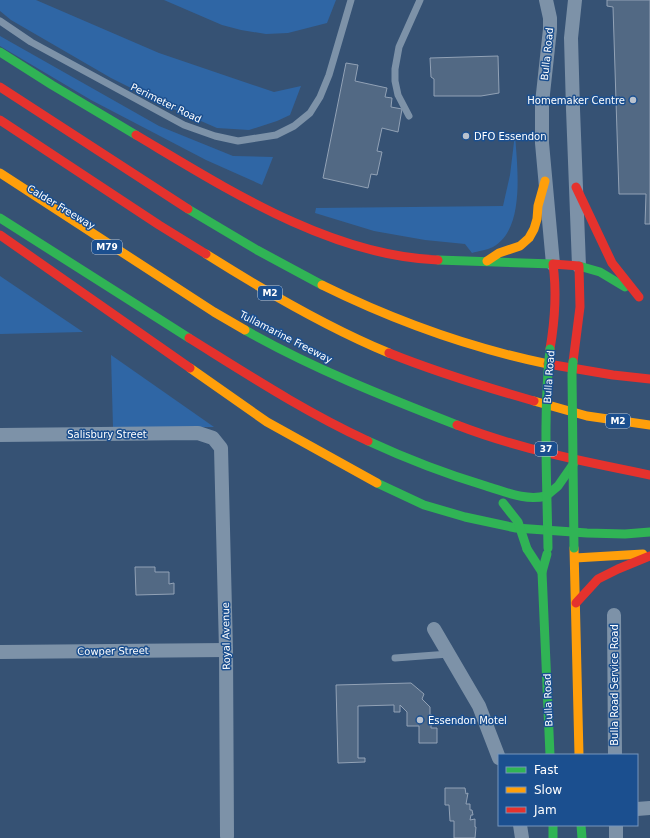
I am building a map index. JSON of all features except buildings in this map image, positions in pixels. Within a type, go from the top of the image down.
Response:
[{"type":"main road","points":[[0,52],[52,86],[183,163],[275,214],[305,227],[366,249],[421,259],[579,266],[593,269],[608,276],[642,298],[628,284],[612,263],[576,187]]},
{"type":"main road","points":[[0,87],[178,203],[293,270],[359,303],[435,333],[478,346],[587,372],[650,379]]},
{"type":"main road","name":"M2","points":[[0,120],[159,225],[243,278],[343,332],[421,366],[482,386],[587,416],[650,426]]},
{"type":"main road","points":[[70,121],[238,239]]},
{"type":"main road","name":"Tullamarine Freeway","points":[[0,173],[214,312],[265,341],[386,398],[477,433],[561,457],[650,475]]},
{"type":"main road","points":[[486,262],[499,253],[520,246],[529,238],[537,219],[538,206],[545,181]]},
{"type":"main road","name":"Calder Freeway","points":[[0,182],[214,312]]},
{"type":"main road","points":[[0,218],[165,323],[290,400],[342,428],[414,461],[521,497],[542,497],[554,492],[574,463]]},
{"type":"main road","points":[[0,235],[267,422],[400,495],[424,505],[465,517],[516,528],[587,533],[625,534],[650,532]]},
{"type":"main road","name":"Bulla Road","points":[[550,754],[542,572],[550,550],[542,497],[550,349],[556,302],[556,286],[553,264]]},
{"type":"main road","points":[[579,266],[580,312],[572,374],[574,463],[572,554],[576,603],[579,754]]},
{"type":"main road","points":[[479,484],[503,503],[518,522],[527,548],[542,572]]},
{"type":"main road","points":[[572,554],[590,558],[624,553],[650,555]]},
{"type":"main road","points":[[576,603],[598,579],[650,555]]},
{"type":"main road","points":[[553,826],[553,838]]},
{"type":"street","name":"Bulla Road","points":[[546,0],[550,18],[550,29],[542,103],[542,143],[553,264]]},
{"type":"street","points":[[575,0],[571,38],[579,266]]},
{"type":"street","name":"Salisbury Street","points":[[0,435],[198,433],[213,438]]},
{"type":"street","name":"Royal Avenue","points":[[213,438],[221,448],[226,650],[227,837]]},
{"type":"street","name":"Bulla Road Service Road","points":[[614,615],[615,754]]},
{"type":"street","points":[[434,628],[479,706],[498,755]]},
{"type":"street","name":"Cowper Street","points":[[0,652],[226,650]]},
{"type":"street","points":[[638,809],[650,808]]},
{"type":"street","points":[[520,826],[522,838]]},
{"type":"street","points":[[581,833],[590,826]]},
{"type":"street","points":[[616,826],[616,838]]},
{"type":"lane","name":"Perimeter Road","points":[[0,21],[31,42],[184,125],[215,136],[238,141],[276,135],[294,126],[310,113],[320,98],[329,75],[351,0]]},
{"type":"lane","points":[[409,116],[398,95],[395,81],[395,69],[399,47],[420,0]]},
{"type":"lane","points":[[395,658],[449,654]]},
{"type":"shaded area","points":[[0,0],[36,0],[159,53],[274,92],[301,86],[290,115],[249,130],[217,128],[171,108],[111,78],[11,20],[0,11]]},
{"type":"shaded area","points":[[164,0],[336,0],[327,23],[288,33],[266,34],[222,25]]},
{"type":"shaded area","points":[[0,36],[159,126],[233,156],[273,157],[262,185],[206,160],[91,100],[0,46]]},
{"type":"shaded area","points":[[515,134],[518,179],[515,212],[511,226],[504,238],[491,248],[472,253],[465,244],[425,240],[374,231],[315,213],[316,208],[503,206],[510,175]]},
{"type":"shaded area","points":[[0,276],[83,332],[0,334]]},
{"type":"shaded area","points":[[111,355],[214,427],[113,427]]},
{"type":"traffic: fast","points":[[0,52],[136,135]]},
{"type":"traffic: fast","points":[[188,209],[257,250],[322,285]]},
{"type":"traffic: fast","points":[[0,218],[189,338]]},
{"type":"traffic: fast","points":[[438,260],[553,264]]},
{"type":"traffic: fast","points":[[579,266],[600,272],[625,287]]},
{"type":"traffic: fast","points":[[245,330],[296,357],[376,393],[457,425]]},
{"type":"traffic: fast","points":[[548,548],[546,424],[550,349]]},
{"type":"traffic: fast","points":[[573,362],[574,548]]},
{"type":"traffic: fast","points":[[368,441],[441,471],[508,493],[523,497],[546,496]]},
{"type":"traffic: fast","points":[[546,496],[558,486],[574,463]]},
{"type":"traffic: fast","points":[[377,483],[424,505],[465,517],[516,528],[587,533],[625,534],[650,532]]},
{"type":"traffic: fast","points":[[503,503],[518,522],[527,549]]},
{"type":"traffic: fast","points":[[527,549],[542,572]]},
{"type":"traffic: fast","points":[[547,554],[542,572],[550,754]]},
{"type":"traffic: fast","points":[[553,826],[553,838]]},
{"type":"traffic: fast","points":[[581,826],[582,838]]},
{"type":"traffic: slow","points":[[0,173],[214,312],[245,330]]},
{"type":"traffic: slow","points":[[487,261],[499,253],[520,246],[529,238],[537,219],[538,206],[545,181]]},
{"type":"traffic: slow","points":[[206,254],[318,320],[389,353]]},
{"type":"traffic: slow","points":[[322,285],[376,310],[432,332],[490,350],[548,364]]},
{"type":"traffic: slow","points":[[190,368],[267,422],[377,483]]},
{"type":"traffic: slow","points":[[534,401],[587,416],[650,425]]},
{"type":"traffic: slow","points":[[574,548],[579,754]]},
{"type":"traffic: slow","points":[[575,558],[643,554]]},
{"type":"traffic: jam","points":[[0,87],[188,209]]},
{"type":"traffic: jam","points":[[0,120],[159,225],[206,254]]},
{"type":"traffic: jam","points":[[136,135],[206,177],[243,197],[319,233],[358,246],[398,256],[438,260]]},
{"type":"traffic: jam","points":[[576,187],[612,263],[639,297]]},
{"type":"traffic: jam","points":[[0,235],[190,368]]},
{"type":"traffic: jam","points":[[550,349],[555,306],[553,264],[579,266],[580,307],[573,362]]},
{"type":"traffic: jam","points":[[189,338],[299,405],[368,441]]},
{"type":"traffic: jam","points":[[389,353],[461,379],[534,401]]},
{"type":"traffic: jam","points":[[548,364],[613,375],[650,379]]},
{"type":"traffic: jam","points":[[457,425],[480,434],[528,448],[650,475]]},
{"type":"traffic: jam","points":[[576,603],[598,579],[650,556]]},
{"type":"place","name":"Homemaker Centre","points":[[633,100]]},
{"type":"place","name":"DFO Essendon","points":[[466,136]]},
{"type":"place","name":"Essendon Motel","points":[[420,720]]}]
